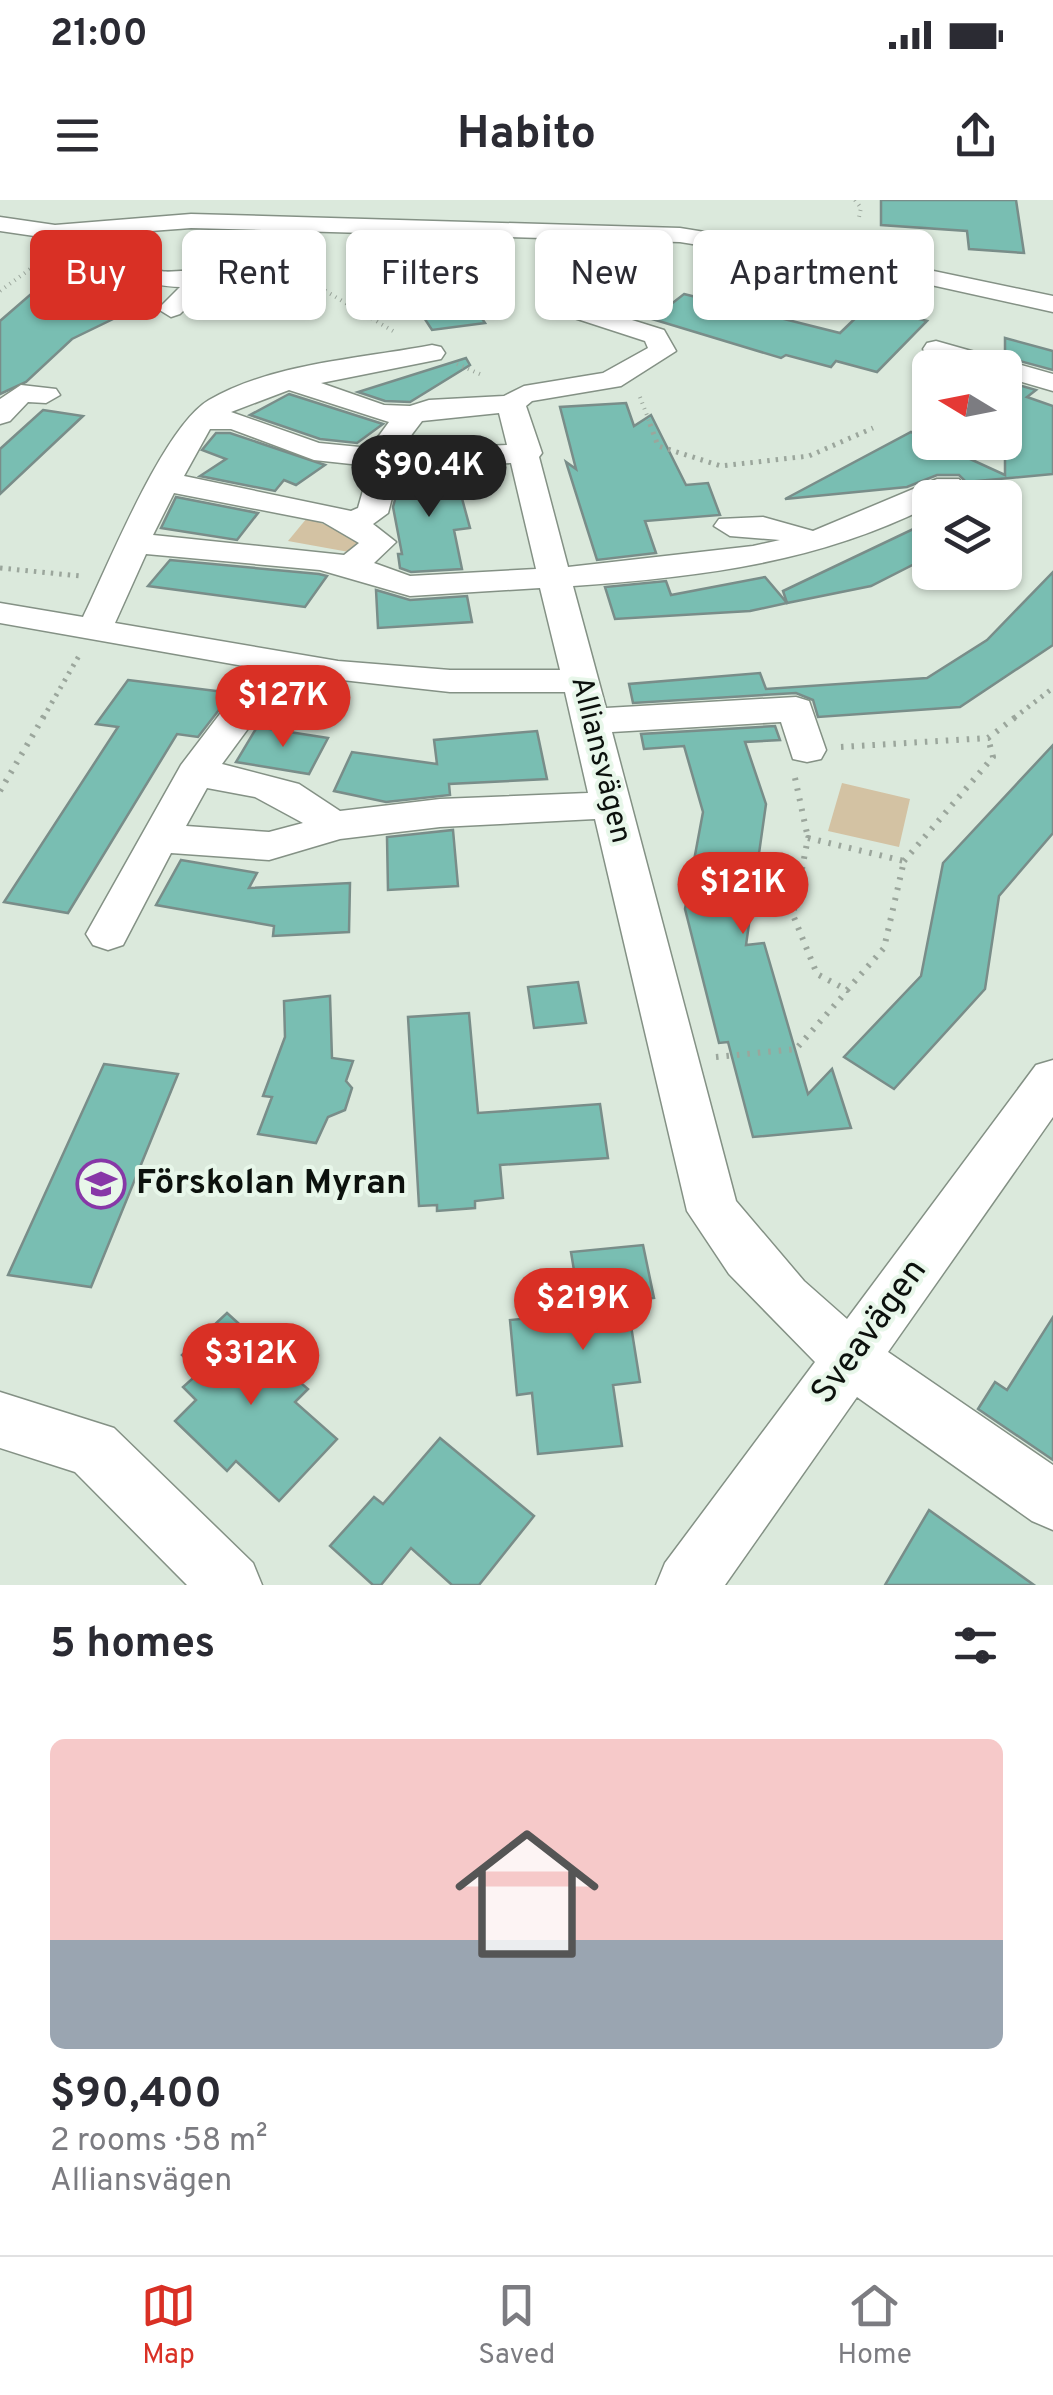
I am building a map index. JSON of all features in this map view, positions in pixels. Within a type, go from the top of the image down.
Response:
[{"type":"street","points":[[410,225],[422,200]]},
{"type":"street","points":[[0,224],[56,232],[191,221],[680,235],[886,268],[1053,304]]},
{"type":"street","points":[[125,226],[128,264],[136,272],[201,282],[172,309]]},
{"type":"street","points":[[290,381],[380,413],[420,412],[518,399],[611,380],[663,350],[656,336],[606,320]]},
{"type":"street","points":[[96,627],[136,544],[142,519],[166,482],[184,443],[209,410],[290,381],[432,353]]},
{"type":"street","points":[[386,363],[420,412]]},
{"type":"street","points":[[1022,374],[1053,384]]},
{"type":"street","points":[[0,415],[21,393],[46,395]]},
{"type":"street","name":"Alliansvägen","points":[[518,399],[555,577],[713,1211],[749,1264],[849,1361],[1053,1500]]},
{"type":"street","points":[[352,523],[372,513],[387,459],[384,444],[420,412]]},
{"type":"street","points":[[202,420],[235,420],[314,451],[387,459],[527,453]]},
{"type":"street","points":[[166,482],[315,510],[352,523],[380,542],[350,566]]},
{"type":"street","points":[[136,544],[270,554],[350,566],[388,584],[412,586],[724,565],[813,544],[912,501]]},
{"type":"street","points":[[270,554],[267,540],[271,527],[287,516],[315,510]]},
{"type":"street","points":[[730,526],[770,525],[795,532],[813,544]]},
{"type":"street","points":[[0,613],[338,672],[450,681],[580,681]]},
{"type":"street","points":[[108,934],[158,836],[231,716],[280,661]]},
{"type":"street","points":[[590,721],[796,709],[806,750]]},
{"type":"street","points":[[195,774],[238,778],[309,802],[331,826]]},
{"type":"street","points":[[158,836],[266,848],[306,842],[331,826],[440,813],[611,805]]},
{"type":"street","name":"Sveavägen","points":[[687,1585],[1053,1079]]},
{"type":"street","points":[[0,1420],[93,1449],[231,1585]]},
{"type":"path","points":[[855,200],[862,208],[859,217]]},
{"type":"path","points":[[266,223],[256,242],[258,252],[518,399]]},
{"type":"path","points":[[0,291],[30,269]]},
{"type":"path","points":[[611,380],[638,390],[658,446],[722,466],[808,456],[873,428]]},
{"type":"path","points":[[0,568],[80,576]]},
{"type":"path","points":[[0,790],[96,627]]},
{"type":"path","points":[[847,990],[817,974],[794,915],[808,838],[793,769],[806,750],[988,738],[1053,688]]},
{"type":"path","points":[[675,1060],[796,1049],[884,948],[904,861],[993,757],[988,738]]},
{"type":"path","points":[[808,838],[904,861]]},
{"type":"shaded area","points":[[307,518],[370,541],[360,554],[288,541]]},
{"type":"shaded area","points":[[842,783],[910,799],[899,847],[828,831]]},
{"type":"building","points":[[881,200],[1016,200],[1024,253],[969,249],[967,231],[881,225]]},
{"type":"building","points":[[684,294],[693,296],[693,320],[788,320],[840,333],[853,320],[927,321],[877,372],[836,361],[831,367],[786,355],[781,358],[655,320],[673,320],[673,303]]},
{"type":"building","points":[[30,295],[30,320],[111,320],[72,339],[26,382],[0,394],[0,321]]},
{"type":"building","points":[[426,320],[485,323],[432,330]]},
{"type":"building","points":[[1005,338],[1053,351],[1053,370],[1022,362],[1022,350],[1005,350]]},
{"type":"building","points":[[466,358],[470,365],[410,402],[385,401],[358,392]]},
{"type":"building","points":[[1022,386],[1036,390],[1027,397],[1053,406],[1053,474],[988,480],[937,475],[912,480],[907,487],[785,499],[911,432],[912,460],[972,460],[1005,475],[1005,460],[1022,460]]},
{"type":"building","points":[[289,394],[383,424],[357,443],[320,439],[250,415]]},
{"type":"building","points":[[626,403],[634,426],[651,415],[686,485],[708,483],[720,515],[645,521],[656,553],[597,560],[566,462],[576,469],[560,407]]},
{"type":"building","points":[[43,410],[83,416],[0,494],[0,449]]},
{"type":"building","points":[[216,433],[230,433],[325,465],[296,485],[284,480],[275,491],[200,476],[226,459],[202,450]]},
{"type":"building","points":[[454,469],[470,528],[454,530],[462,569],[411,572],[400,568],[398,554],[402,554],[393,507],[403,471]]},
{"type":"building","points":[[176,497],[258,513],[237,540],[161,528]]},
{"type":"building","points":[[912,530],[912,565],[871,586],[787,603],[783,591]]},
{"type":"building","points":[[170,560],[327,576],[305,607],[148,586]]},
{"type":"building","points":[[1053,572],[1053,645],[960,707],[818,717],[813,700],[796,693],[633,703],[629,684],[760,673],[766,689],[927,678],[987,640]]},
{"type":"building","points":[[765,577],[787,603],[750,611],[615,619],[605,587],[666,581],[671,595]]},
{"type":"building","points":[[376,590],[410,600],[467,596],[472,622],[378,628]]},
{"type":"building","points":[[128,680],[232,693],[198,737],[177,734],[68,913],[4,902],[118,727],[96,724]]},
{"type":"building","points":[[775,726],[780,740],[745,742],[766,804],[746,945],[764,943],[808,1094],[832,1069],[851,1128],[753,1137],[728,1042],[719,1043],[685,909],[703,812],[684,746],[644,749],[641,734]]},
{"type":"building","points":[[257,727],[328,738],[309,774],[236,762]]},
{"type":"building","points":[[537,731],[547,779],[449,784],[450,795],[386,802],[334,791],[352,752],[437,764],[434,740]]},
{"type":"building","points":[[1053,745],[1053,833],[999,896],[985,989],[894,1089],[844,1057],[921,976],[943,863]]},
{"type":"building","points":[[453,830],[458,886],[388,890],[387,837]]},
{"type":"building","points":[[181,860],[257,873],[249,888],[350,883],[349,932],[273,936],[274,926],[156,905]]},
{"type":"building","points":[[578,982],[586,1023],[534,1028],[528,987]]},
{"type":"building","points":[[330,996],[332,1058],[353,1061],[346,1081],[352,1088],[345,1110],[328,1117],[316,1143],[258,1134],[272,1097],[263,1096],[285,1037],[284,1001]]},
{"type":"building","points":[[469,1013],[478,1113],[600,1104],[608,1158],[500,1165],[503,1198],[475,1201],[475,1208],[437,1211],[437,1205],[419,1206],[408,1017]]},
{"type":"building","points":[[104,1064],[178,1074],[91,1287],[8,1275]]},
{"type":"building","points":[[643,1245],[654,1298],[627,1301],[640,1382],[613,1385],[622,1446],[538,1454],[532,1393],[517,1395],[510,1320],[581,1313],[571,1252]]},
{"type":"building","points":[[227,1313],[258,1341],[263,1336],[303,1371],[295,1378],[308,1389],[295,1402],[337,1439],[279,1501],[236,1461],[227,1471],[175,1421],[196,1400],[183,1387],[200,1372],[182,1355]]},
{"type":"building","points":[[1053,1317],[1053,1460],[978,1409],[995,1382],[1007,1390]]},
{"type":"building","points":[[440,1438],[534,1516],[479,1585],[452,1585],[411,1548],[381,1585],[373,1585],[330,1546],[374,1497],[383,1504]]},
{"type":"building","points":[[929,1510],[1034,1585],[885,1585]]},
{"type":"place","name":"Förskolan Myran","points":[[101,1184]]}]
